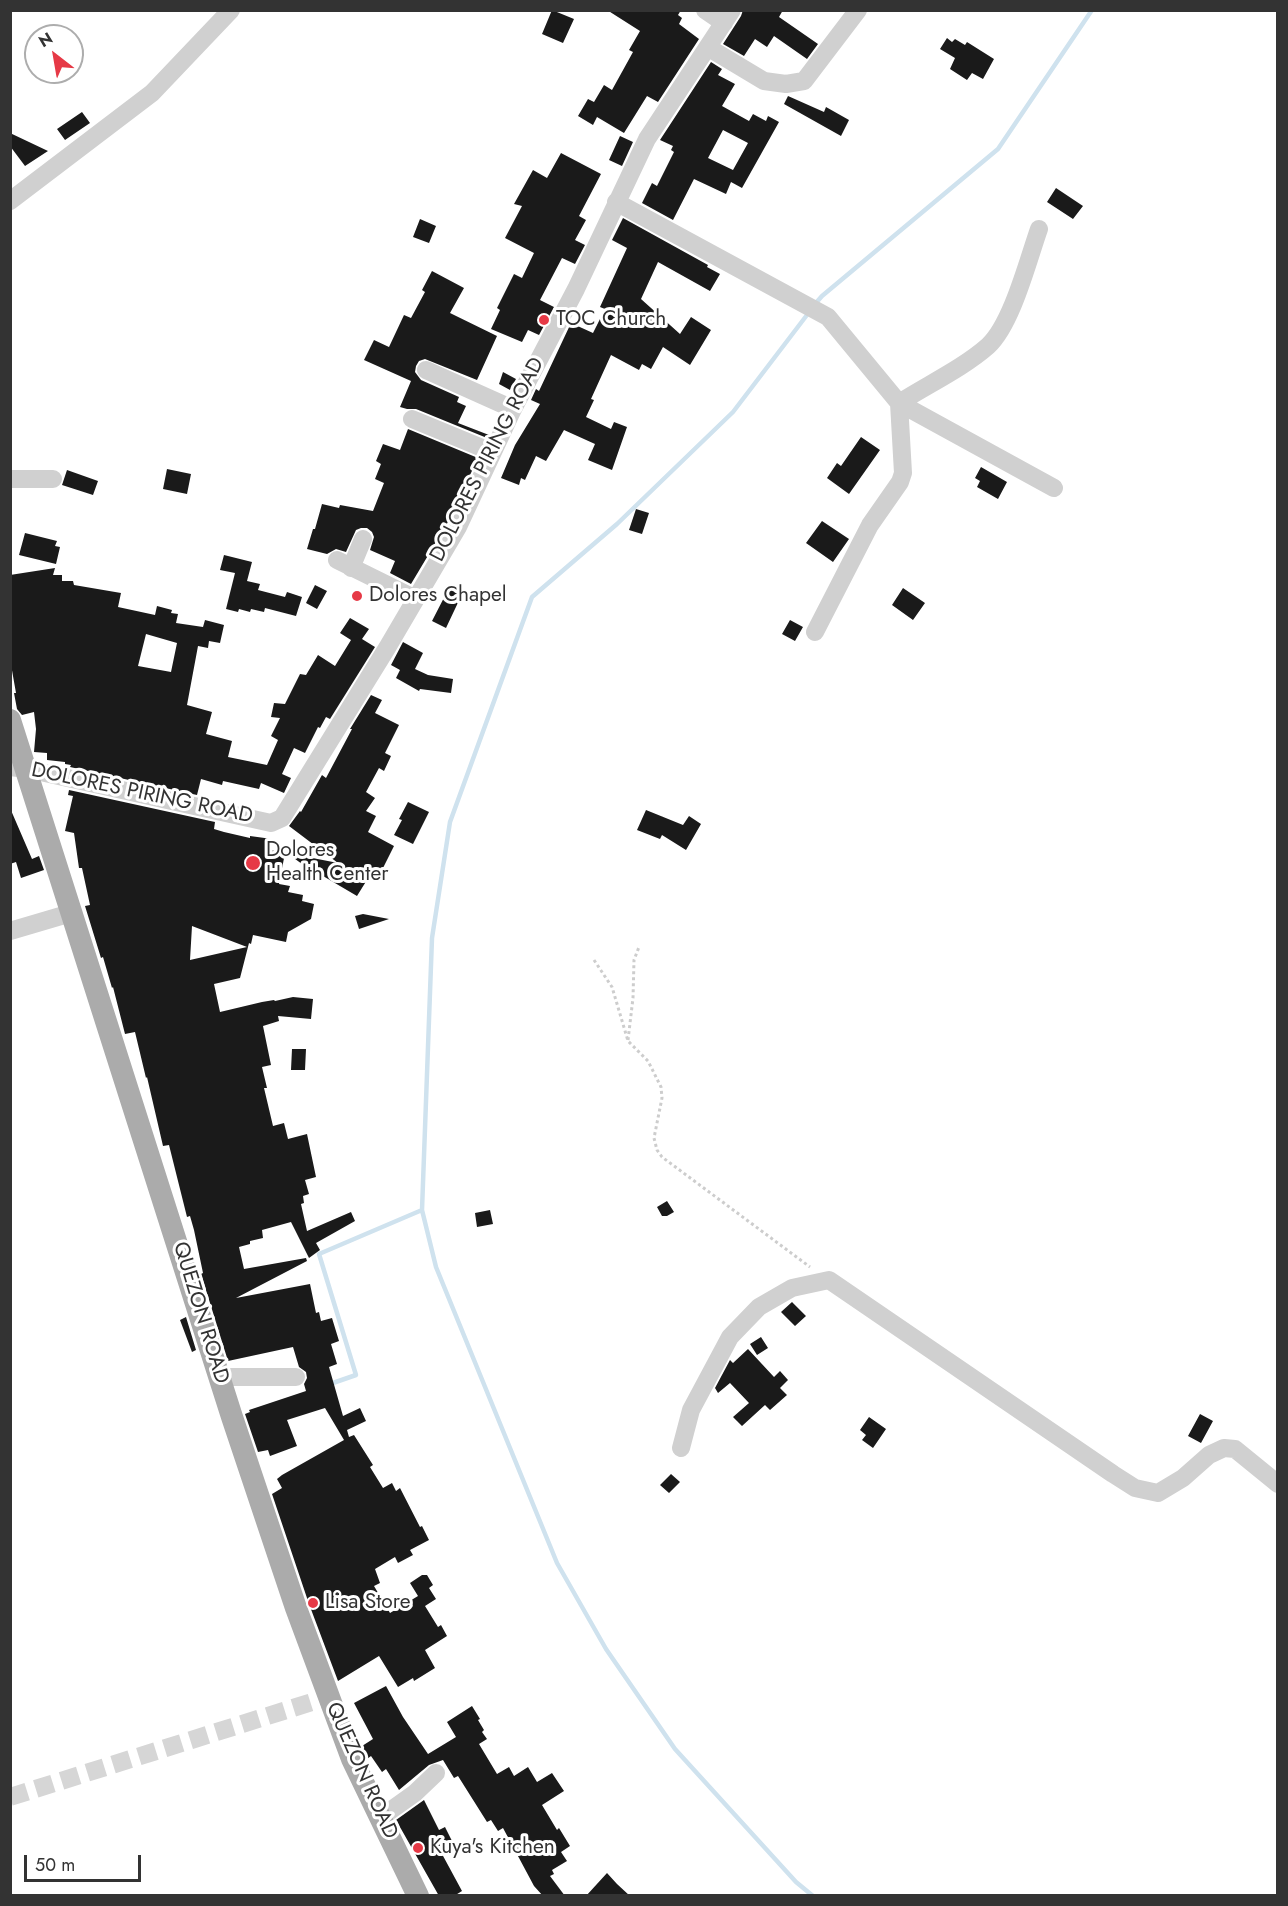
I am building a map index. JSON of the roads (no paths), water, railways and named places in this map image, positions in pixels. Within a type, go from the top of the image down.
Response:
[{"type":"main road","name":"QUEZON ROAD","points":[[10,720],[19,768],[71,913],[245,1457],[324,1685],[352,1759],[418,1896]]},
{"type":"street","points":[[10,201],[42,179],[152,93],[231,10]]},
{"type":"street","points":[[705,10],[728,17]]},
{"type":"street","points":[[709,48],[764,81],[786,84],[804,81],[858,10]]},
{"type":"street","name":"DOLORES PIRING ROAD","points":[[19,768],[271,823],[282,818],[458,527],[513,409],[576,290],[647,140],[728,17]]},
{"type":"street","points":[[616,202],[828,317],[898,403],[1054,488]]},
{"type":"street","points":[[898,403],[989,345],[1006,321],[1039,229]]},
{"type":"street","points":[[426,370],[513,409]]},
{"type":"street","points":[[815,632],[870,525],[900,482],[903,473],[898,403]]},
{"type":"street","points":[[412,419],[492,452]]},
{"type":"street","points":[[10,479],[53,479]]},
{"type":"street","points":[[363,539],[344,564],[416,599]]},
{"type":"street","points":[[10,931],[71,913]]},
{"type":"street","points":[[681,1448],[691,1410],[730,1337],[759,1307],[792,1288],[829,1280],[1135,1488],[1158,1492],[1183,1478],[1209,1455],[1224,1448],[1235,1449],[1278,1484]]},
{"type":"street","points":[[220,1377],[296,1377]]},
{"type":"street","points":[[380,1818],[415,1793],[436,1773]]},
{"type":"waterway","points":[[815,304],[998,149],[1092,10]]},
{"type":"waterway","points":[[810,311],[733,412],[617,524],[532,597],[450,822],[432,938],[422,1210],[436,1267],[557,1563],[606,1649],[675,1749],[796,1882],[813,1896]]},
{"type":"waterway","points":[[330,1384],[356,1375],[319,1254],[422,1210]]},
{"type":"tunnel","points":[[10,1797],[328,1697]]},
{"type":"place","name":"TOC Church","points":[[544,320]]},
{"type":"place","name":"Dolores Chapel","points":[[357,596]]},
{"type":"place","name":"Dolores Health Center","points":[[253,863]]},
{"type":"place","name":"Lisa Store","points":[[313,1603]]},
{"type":"place","name":"Kuya's Kitchen","points":[[418,1848]]}]
